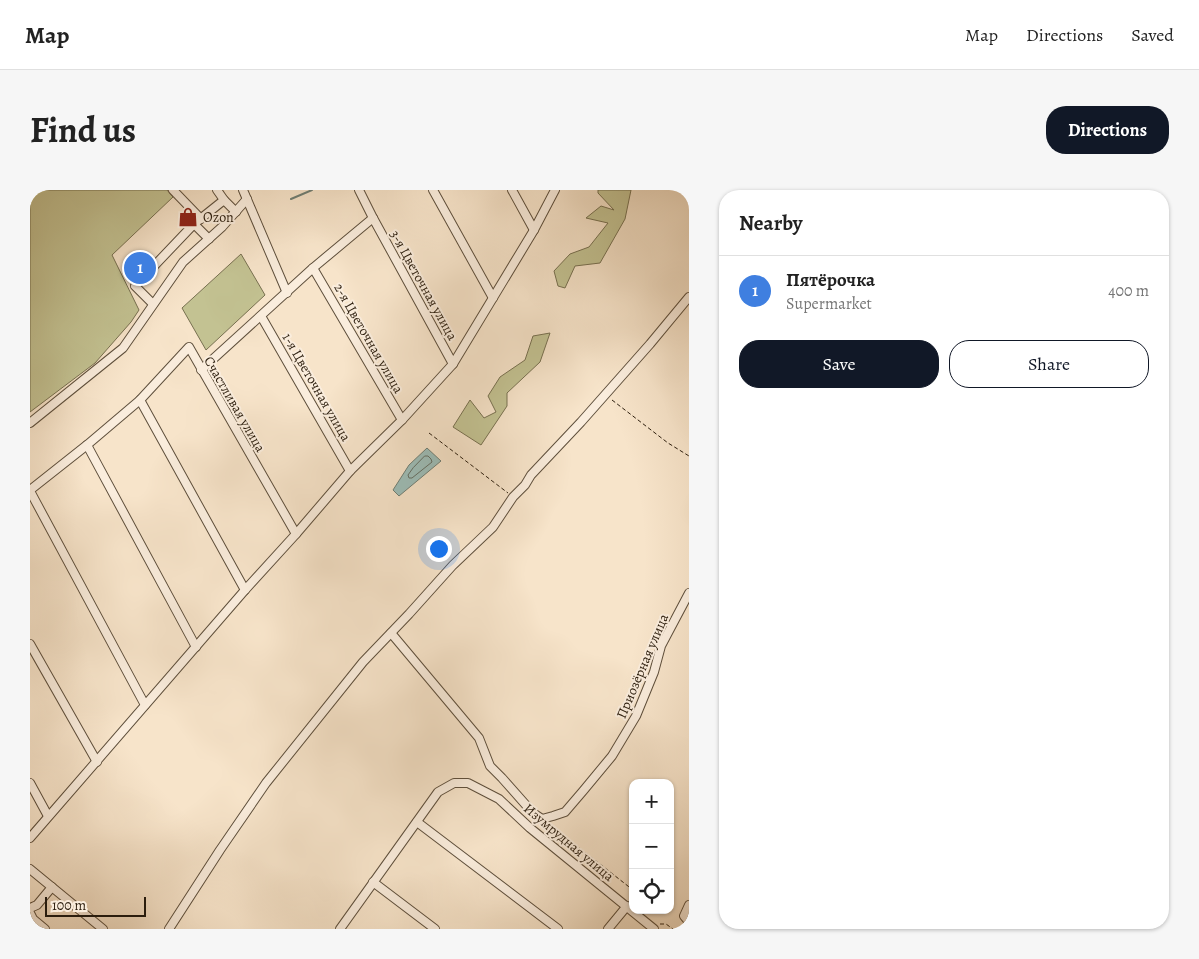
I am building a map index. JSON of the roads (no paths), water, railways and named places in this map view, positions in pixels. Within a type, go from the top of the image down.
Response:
[{"type":"street","points":[[173,190],[208,239]]},
{"type":"street","points":[[218,190],[224,200],[236,212]]},
{"type":"street","points":[[243,190],[287,293]]},
{"type":"street","name":"3-я Цветочная улица","points":[[359,190],[453,364]]},
{"type":"street","points":[[433,190],[493,298]]},
{"type":"street","points":[[512,190],[534,230]]},
{"type":"street","points":[[30,838],[350,471],[402,420],[453,364],[534,230],[555,190]]},
{"type":"street","points":[[30,423],[123,348],[183,262],[222,227],[247,199]]},
{"type":"street","points":[[153,304],[135,286],[197,222],[224,200]]},
{"type":"street","points":[[201,370],[314,268],[373,218]]},
{"type":"street","name":"2-я Цветочная улица","points":[[314,268],[402,420]]},
{"type":"street","points":[[169,929],[266,783],[363,662],[453,565],[493,527],[513,497],[525,485],[531,475],[650,344],[689,297]]},
{"type":"street","name":"1-я Цветочная улица","points":[[261,316],[350,471]]},
{"type":"street","name":"Счастливая улица","points":[[145,705],[30,491],[140,400],[189,347],[296,534]]},
{"type":"street","points":[[140,400],[245,590]]},
{"type":"street","points":[[87,445],[196,647]]},
{"type":"street","name":"Приозёрная улица","points":[[391,633],[479,738],[490,766],[534,813],[542,818],[565,812],[612,756],[636,716],[654,672],[661,646],[689,592]]},
{"type":"street","points":[[30,644],[97,762]]},
{"type":"street","points":[[30,783],[48,816]]},
{"type":"street","name":"Изумрудная улица","points":[[416,822],[438,792],[454,783],[468,783],[499,799],[530,828],[654,929]]},
{"type":"street","points":[[340,929],[416,822],[558,929]]},
{"type":"street","points":[[30,869],[103,929]]},
{"type":"street","points":[[373,882],[435,929]]},
{"type":"street","points":[[30,908],[37,905],[52,887]]},
{"type":"street","points":[[686,919],[689,905]]},
{"type":"street","points":[[608,929],[627,906]]},
{"type":"street","points":[[30,913],[33,919],[45,929]]},
{"type":"water","points":[[427,448],[441,461],[399,496],[393,490],[409,465]]},
{"type":"waterway","points":[[291,199],[312,190]]},
{"type":"place","name":"Ozon","points":[[188,217]]},
{"type":"place","name":"Пятёрочка","points":[[140,268]]}]
